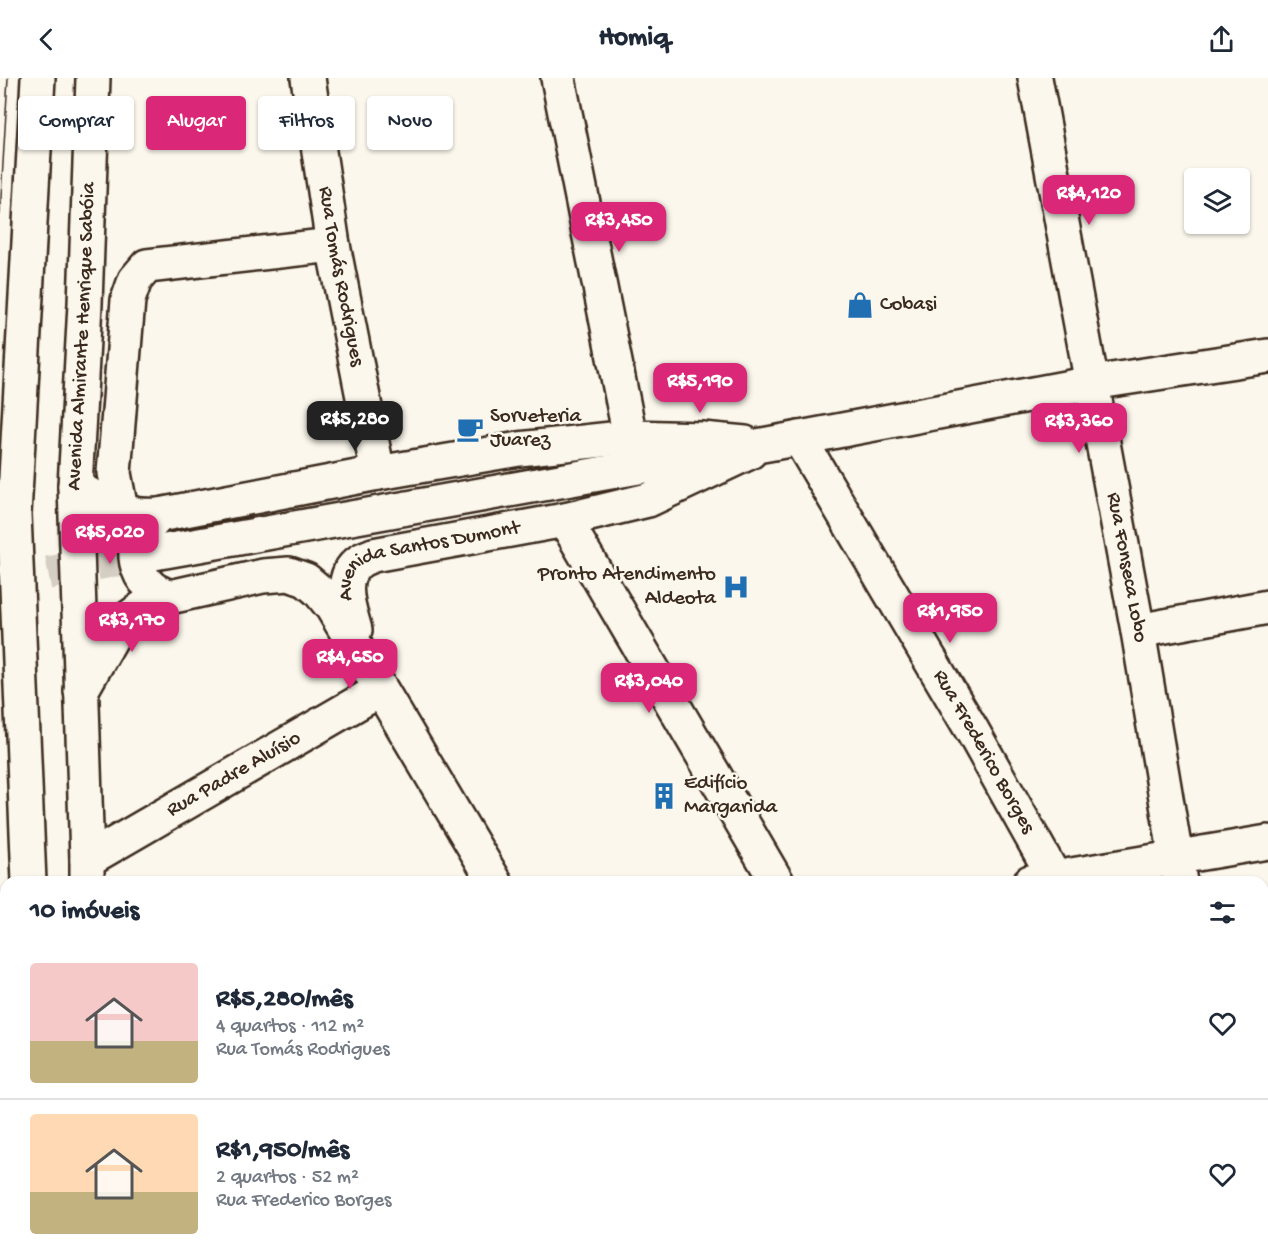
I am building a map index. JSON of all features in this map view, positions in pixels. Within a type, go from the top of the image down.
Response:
[{"type":"main road","points":[[29,876],[14,514],[38,78]]},
{"type":"main road","name":"Avenida Almirante Henrique Sabóia","points":[[87,871],[75,486],[86,304],[93,78]]},
{"type":"main road","name":"Rua Tomás Rodrigues","points":[[309,78],[333,245],[378,473]]},
{"type":"main road","points":[[558,78],[630,437]]},
{"type":"main road","name":"Rua Fonseca Lobo","points":[[1035,78],[1138,631],[1177,870]]},
{"type":"main road","name":"Avenida Almirante Henrique Sabóia","points":[[121,510],[114,473],[128,300],[135,280],[147,266],[333,245]]},
{"type":"main road","name":"Avenida Santos Dumont","points":[[154,553],[784,441],[1092,383],[1268,356]]},
{"type":"main road","name":"Avenida Santos Dumont","points":[[75,486],[94,498],[121,510],[137,515],[159,515],[378,473],[519,449],[630,437],[784,441]]},
{"type":"main road","name":"Avenida Santos Dumont","points":[[372,677],[347,604],[345,588],[348,575],[359,562],[373,555],[565,520],[648,500],[784,441]]},
{"type":"main road","name":"Rua Frederico Borges","points":[[784,441],[973,732],[1045,876]]},
{"type":"main road","points":[[159,515],[140,536],[135,560],[147,584],[170,597]]},
{"type":"main road","points":[[565,520],[773,876]]},
{"type":"main road","name":"Avenida Santos Dumont","points":[[81,691],[113,635],[126,620],[144,607],[170,597],[263,576],[289,574],[306,579],[319,591],[332,608],[372,677]]},
{"type":"main road","points":[[1138,631],[1268,607]]},
{"type":"main road","points":[[372,677],[491,876]]},
{"type":"main road","name":"Rua Padre Aluísio","points":[[87,871],[372,677]]},
{"type":"main road","points":[[1106,876],[1177,870],[1268,842]]},
{"type":"tunnel","points":[[0,582],[154,553]]},
{"type":"tram line","points":[[0,214],[8,78]]},
{"type":"place","name":"Cobasi","points":[[860,305]]},
{"type":"place","name":"Sorveteria Juarez","points":[[470,429]]},
{"type":"place","name":"Pronto Atendimento Aldeota","points":[[736,587]]},
{"type":"place","name":"Edifício Margarida","points":[[664,796]]}]
